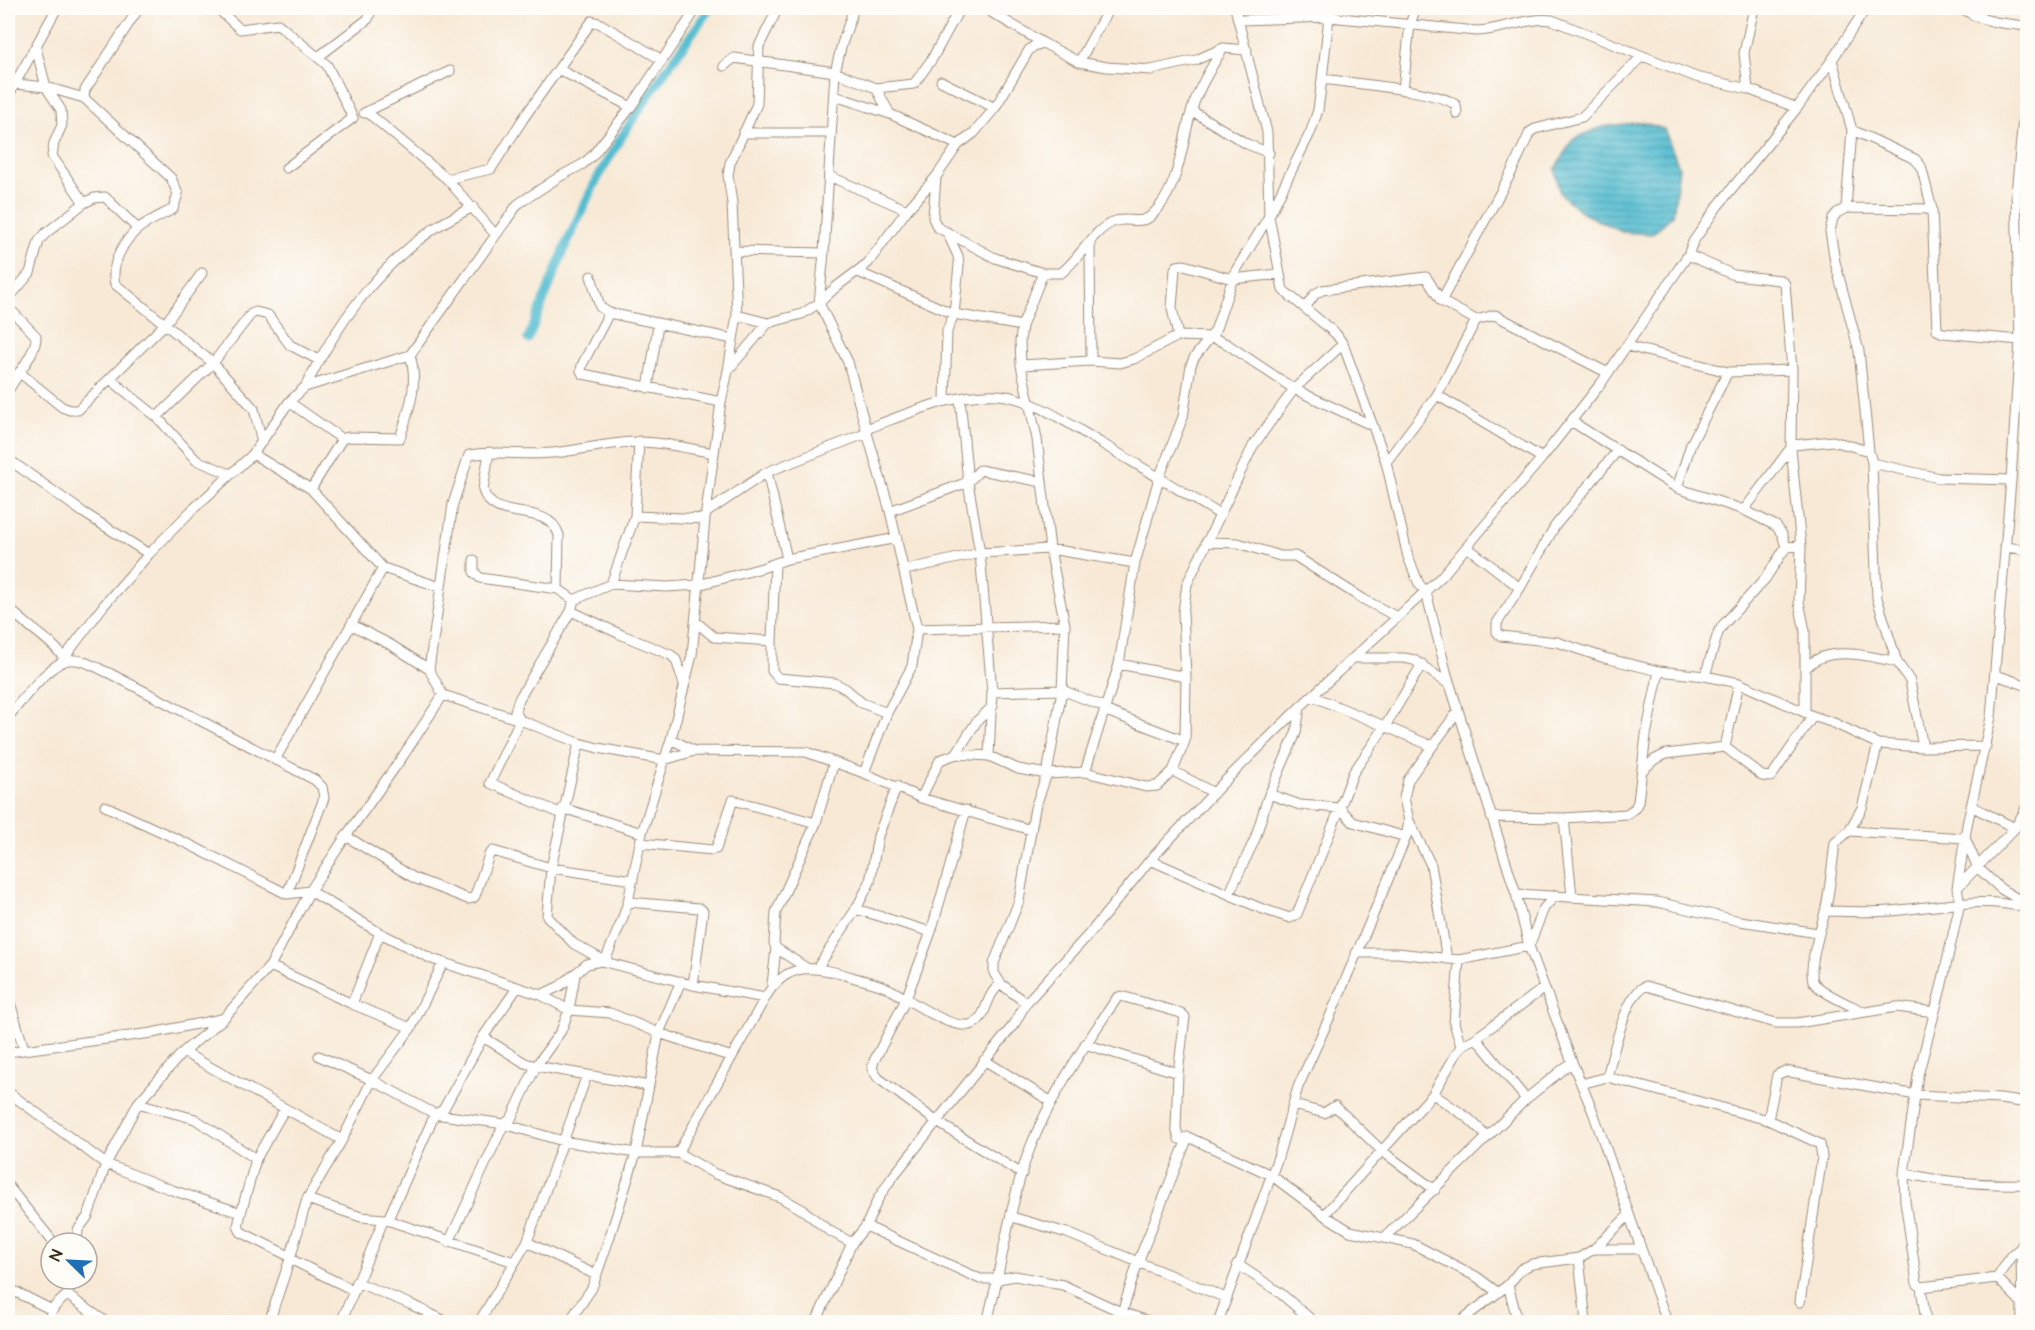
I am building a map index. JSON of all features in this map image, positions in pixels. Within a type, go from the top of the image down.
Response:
[{"type":"street","points":[[8,96],[36,48],[54,8]]},
{"type":"street","points":[[84,98],[85,90],[139,8]]},
{"type":"street","points":[[217,8],[240,29],[278,24],[327,65],[353,118]]},
{"type":"street","points":[[318,57],[368,20],[369,8]]},
{"type":"street","points":[[305,387],[410,355],[518,204],[530,194],[587,160],[631,107],[698,8]]},
{"type":"street","points":[[603,961],[628,902],[641,838],[685,686],[696,622],[698,585],[721,402],[737,315],[732,203],[728,176],[730,163],[757,104],[759,46],[778,8]]},
{"type":"street","points":[[854,8],[835,72],[819,303],[845,355],[890,511],[917,629],[912,666],[887,713],[864,773]]},
{"type":"street","points":[[724,66],[734,58],[835,72],[876,88],[914,84],[932,59],[960,8]]},
{"type":"street","points":[[984,8],[1043,44],[1079,62],[1116,68],[1151,70],[1196,60],[1223,48],[1247,50]]},
{"type":"street","points":[[1079,62],[1109,8]]},
{"type":"street","points":[[1235,8],[1240,20],[1267,132],[1269,216],[1283,290],[1336,334],[1343,344],[1386,462],[1408,557],[1419,584],[1425,590],[1450,686],[1516,894],[1529,946],[1593,1112],[1667,1323]]},
{"type":"street","points":[[1403,90],[1410,24],[1416,8]]},
{"type":"street","points":[[1540,18],[1543,8]]},
{"type":"street","points":[[1748,89],[1744,54],[1754,8]]},
{"type":"street","points":[[816,1323],[852,1243],[866,1226],[878,1199],[891,1179],[1015,1023],[1026,1003],[1090,933],[1150,860],[1214,793],[1299,707],[1441,577],[1467,547],[1542,458],[1608,373],[1688,255],[1693,242],[1717,207],[1797,108],[1866,8]]},
{"type":"street","points":[[1962,8],[1975,16],[2028,26]]},
{"type":"street","points":[[1240,20],[1329,12],[1410,24],[1483,31],[1501,29],[1540,18],[1561,22],[1641,57],[1696,77],[1748,89],[1797,108]]},
{"type":"street","points":[[1085,772],[1119,664],[1135,564],[1159,478],[1183,417],[1191,365],[1216,328],[1232,279],[1269,216],[1311,131],[1323,79],[1329,12]]},
{"type":"street","points":[[447,179],[491,169],[592,21],[662,60]]},
{"type":"street","points":[[737,315],[768,322],[802,314],[858,272],[868,263],[907,210],[936,177],[958,145],[974,133],[995,108],[1025,56],[1034,46],[1043,44]]},
{"type":"street","points":[[36,48],[46,87],[61,110],[62,119],[51,151],[52,156],[84,203]]},
{"type":"street","points":[[936,177],[934,223],[995,258],[1043,273],[1061,273],[1112,222],[1145,220],[1152,216],[1160,206],[1173,181],[1192,111],[1203,84],[1223,48]]},
{"type":"street","points":[[1441,301],[1512,171],[1530,132],[1582,117],[1641,57]]},
{"type":"street","points":[[1832,60],[1852,130],[1846,208]]},
{"type":"street","points":[[558,69],[631,107]]},
{"type":"street","points":[[286,168],[353,118],[450,71]]},
{"type":"street","points":[[1323,79],[1403,90],[1452,102],[1458,110],[1457,114]]},
{"type":"street","points":[[941,81],[995,108]]},
{"type":"street","points":[[16,84],[46,87],[84,98],[171,178],[176,187],[177,199],[173,209],[138,229],[118,254],[114,280],[213,363],[254,409],[262,442]]},
{"type":"street","points":[[876,88],[890,114]]},
{"type":"street","points":[[835,96],[890,114],[958,145]]},
{"type":"street","points":[[1926,1323],[1921,1287],[1917,1283],[1905,1201],[1904,1173],[1920,1066],[1960,903],[1958,888],[1965,838],[1990,728],[1996,675],[2020,340],[2016,194],[2023,119],[2028,104]]},
{"type":"street","points":[[1192,111],[1246,144],[1269,153]]},
{"type":"street","points":[[367,112],[447,179],[495,234]]},
{"type":"street","points":[[1852,130],[1918,161],[1932,209],[1937,330],[1943,333],[2020,340]]},
{"type":"street","points":[[743,133],[831,133]]},
{"type":"street","points":[[829,176],[907,210]]},
{"type":"street","points":[[8,299],[30,273],[39,241],[46,232],[84,203],[94,198],[105,197],[138,229]]},
{"type":"street","points":[[8,717],[48,672],[63,659],[104,604],[176,525],[253,454],[289,402],[305,387],[345,316],[397,258],[432,230],[473,207]]},
{"type":"street","points":[[1923,747],[1910,681],[1897,662],[1876,590],[1872,462],[1859,351],[1835,262],[1830,231],[1833,218],[1846,208],[1932,209]]},
{"type":"street","points":[[945,401],[947,331],[954,314],[959,260],[947,232]]},
{"type":"street","points":[[1090,242],[1091,361]]},
{"type":"street","points":[[735,251],[824,253]]},
{"type":"street","points":[[1642,771],[1650,763],[1666,754],[1725,747],[1762,776],[1771,777],[1809,714],[1806,632],[1799,602],[1801,546],[1791,449],[1792,370],[1786,289],[1783,281],[1734,275],[1688,255]]},
{"type":"street","points":[[1178,336],[1172,308],[1177,266],[1184,265],[1232,279],[1280,274]]},
{"type":"street","points":[[858,272],[954,314],[1022,326]]},
{"type":"street","points":[[19,372],[62,407],[78,410],[165,324],[202,273]]},
{"type":"street","points":[[1026,1003],[1001,984],[994,973],[994,963],[1019,902],[1036,801],[1047,774],[1062,690],[1065,625],[1050,549],[1031,404],[1021,365],[1022,326],[1043,273]]},
{"type":"street","points":[[591,276],[600,307],[609,313],[733,339]]},
{"type":"street","points":[[1305,308],[1315,294],[1322,290],[1426,277],[1441,301],[1476,320],[1495,315],[1608,373]]},
{"type":"street","points":[[8,307],[36,336],[35,345],[8,391]]},
{"type":"street","points":[[157,417],[213,363],[248,317],[256,312],[273,319],[290,345],[319,360]]},
{"type":"street","points":[[609,313],[581,371],[586,376],[721,402]]},
{"type":"street","points":[[1386,462],[1437,395],[1476,320]]},
{"type":"street","points":[[728,371],[768,322]]},
{"type":"street","points":[[648,388],[658,325]]},
{"type":"street","points":[[1021,365],[1091,361],[1120,363],[1134,359],[1178,336],[1211,336],[1227,344],[1294,389],[1373,426]]},
{"type":"street","points":[[921,798],[940,759],[956,754],[988,756],[1018,769],[1047,774],[1085,772],[1146,787],[1156,786],[1173,771],[1185,741],[1186,677],[1183,642],[1184,606],[1188,579],[1253,446],[1294,389],[1343,344]]},
{"type":"street","points":[[1627,346],[1728,372],[1792,370]]},
{"type":"street","points":[[311,489],[342,439],[348,437],[400,438],[413,395],[414,369],[410,355]]},
{"type":"street","points":[[1677,488],[1691,444],[1728,372]]},
{"type":"street","points":[[110,379],[157,417],[196,460],[230,474]]},
{"type":"street","points":[[635,516],[706,516],[767,472],[945,401],[998,395],[1031,404],[1219,514]]},
{"type":"street","points":[[1437,395],[1542,458]]},
{"type":"street","points":[[960,398],[968,482],[980,553],[992,692],[993,706],[988,756]]},
{"type":"street","points":[[289,402],[342,439]]},
{"type":"street","points":[[1570,421],[1677,488],[1744,510],[1776,526],[1782,534],[1786,548],[1769,574],[1723,625],[1705,676]]},
{"type":"street","points":[[429,669],[453,504],[469,456],[489,452],[499,455],[553,453],[639,441],[714,453]]},
{"type":"street","points":[[611,584],[635,516],[639,441]]},
{"type":"street","points":[[1744,510],[1779,460],[1793,445],[1833,441],[1869,451]]},
{"type":"street","points":[[1618,450],[1560,519],[1497,623],[1497,633],[1501,636],[1557,642],[1605,658],[1659,671],[1705,676],[1739,683],[1878,744],[1923,747],[1986,746]]},
{"type":"street","points":[[489,452],[484,495],[503,509],[549,520],[557,529],[559,535],[558,589]]},
{"type":"street","points":[[253,454],[311,489],[383,568],[440,587]]},
{"type":"street","points":[[8,459],[84,513],[149,554]]},
{"type":"street","points":[[1872,462],[1939,478],[2011,480]]},
{"type":"street","points":[[890,511],[968,482],[980,470],[1042,482]]},
{"type":"street","points":[[767,472],[787,559]]},
{"type":"street","points":[[574,600],[611,584],[667,587],[698,585],[787,559],[897,538]]},
{"type":"street","points":[[1206,542],[1238,543],[1280,556],[1296,556],[1363,599],[1384,608],[1397,617]]},
{"type":"street","points":[[1786,548],[1801,546]]},
{"type":"street","points":[[1467,547],[1520,588]]},
{"type":"street","points":[[2005,547],[2028,549]]},
{"type":"street","points":[[905,570],[980,553],[1050,549],[1135,564]]},
{"type":"street","points":[[474,560],[474,572],[480,578],[558,589],[574,600]]},
{"type":"street","points":[[775,563],[772,671],[778,678],[835,683],[846,688],[862,703],[887,713]]},
{"type":"street","points":[[275,760],[383,568]]},
{"type":"street","points":[[520,720],[515,711],[519,699],[571,611],[574,600]]},
{"type":"street","points":[[8,607],[36,633],[55,646],[63,659]]},
{"type":"street","points":[[571,611],[671,655],[676,660],[685,686]]},
{"type":"street","points":[[696,622],[714,637],[772,641]]},
{"type":"street","points":[[352,625],[391,645],[429,669],[443,695],[520,720],[579,743],[664,760],[694,751],[800,751],[864,773],[921,798],[1031,830]]},
{"type":"street","points":[[917,629],[1065,625]]},
{"type":"street","points":[[1806,668],[1813,660],[1853,652],[1897,662]]},
{"type":"street","points":[[1353,658],[1404,658],[1422,664],[1450,686]]},
{"type":"street","points":[[63,659],[76,660],[109,673],[315,780],[324,792],[322,806],[287,894]]},
{"type":"street","points":[[1119,664],[1186,677]]},
{"type":"street","points":[[1150,860],[1284,916],[1294,917],[1353,773],[1386,725],[1422,664]]},
{"type":"street","points":[[1491,817],[1564,818],[1631,812],[1638,802],[1646,735],[1659,671]]},
{"type":"street","points":[[1996,675],[2028,686]]},
{"type":"street","points":[[1725,747],[1739,683]]},
{"type":"street","points":[[992,692],[1062,690],[1185,741]]},
{"type":"street","points":[[78,1231],[88,1216],[106,1164],[138,1103],[183,1052],[224,1019],[270,966],[310,891],[443,695]]},
{"type":"street","points":[[1312,696],[1432,746]]},
{"type":"street","points":[[956,754],[977,721],[993,706]]},
{"type":"street","points":[[1229,894],[1255,839],[1269,794],[1296,733],[1299,707]]},
{"type":"street","points":[[1448,959],[1431,865],[1409,821],[1404,798],[1408,780],[1458,711]]},
{"type":"street","points":[[520,720],[490,783],[562,811],[641,838],[712,850],[716,849],[733,800],[816,823]]},
{"type":"street","points":[[670,739],[694,751]]},
{"type":"street","points":[[579,743],[551,868],[547,916],[574,944],[603,961],[693,985],[765,998]]},
{"type":"street","points":[[1864,1012],[1822,990],[1813,980],[1812,973],[1818,933],[1825,911],[1835,843],[1849,831],[1862,808],[1878,744]]},
{"type":"street","points":[[772,985],[776,948],[774,943],[776,912],[816,823],[834,762]]},
{"type":"street","points":[[1173,771],[1214,793]]},
{"type":"street","points":[[813,968],[856,909],[870,882],[878,836],[897,786]]},
{"type":"street","points":[[1269,794],[1300,805],[1340,808],[1353,822],[1406,837]]},
{"type":"street","points":[[1958,888],[2014,828],[2028,805]]},
{"type":"street","points":[[105,806],[188,844],[287,894],[310,891],[380,933],[443,963],[541,994],[569,1010],[610,1013],[658,1033],[732,1057]]},
{"type":"street","points":[[1971,806],[2014,828]]},
{"type":"street","points":[[966,810],[931,932],[906,999],[872,1069],[878,1078],[937,1122],[1022,1174]]},
{"type":"street","points":[[1564,818],[1572,896]]},
{"type":"street","points":[[1218,1323],[1237,1264],[1271,1175],[1298,1087],[1406,837],[1409,821]]},
{"type":"street","points":[[1849,831],[1965,838]]},
{"type":"street","points":[[346,836],[414,878],[468,899],[475,896],[491,852],[551,868],[633,880]]},
{"type":"street","points":[[1965,838],[1977,868],[2001,889],[2028,907]]},
{"type":"street","points":[[1516,894],[1657,902],[1740,921],[1818,933]]},
{"type":"street","points":[[1529,946],[1544,908],[1556,895]]},
{"type":"street","points":[[628,902],[703,910],[693,985]]},
{"type":"street","points":[[1825,911],[1887,911],[1960,903],[2028,907]]},
{"type":"street","points":[[856,909],[931,932]]},
{"type":"street","points":[[352,1004],[380,933]]},
{"type":"street","points":[[1356,953],[1398,952],[1458,960],[1529,946]]},
{"type":"street","points":[[776,948],[813,968],[884,987],[932,1015],[960,1024],[973,1024],[983,1014],[990,995],[1001,984]]},
{"type":"street","points":[[1458,960],[1454,1023],[1461,1046]]},
{"type":"street","points":[[541,994],[554,989],[587,964],[603,961]]},
{"type":"street","points":[[269,1323],[307,1199],[342,1140],[372,1080],[411,1028],[443,963]]},
{"type":"street","points":[[270,966],[411,1028]]},
{"type":"street","points":[[678,1153],[772,985],[786,973],[795,969],[813,968]]},
{"type":"street","points":[[448,1242],[504,1124],[511,1119],[536,1066],[558,1038],[569,1010],[575,975]]},
{"type":"street","points":[[569,1323],[592,1288],[636,1153],[658,1033],[681,981]]},
{"type":"street","points":[[1607,1077],[1622,1021],[1639,989],[1646,986],[1776,1023],[1797,1023],[1903,1007],[1934,1012]]},
{"type":"street","points":[[341,1323],[354,1286],[384,1219],[388,1219],[435,1114],[443,1110],[483,1037],[517,988]]},
{"type":"street","points":[[1324,1215],[1433,1094],[1461,1046],[1476,1038],[1544,988]]},
{"type":"street","points":[[8,996],[24,1049]]},
{"type":"street","points":[[987,1323],[1026,1160],[1052,1102],[1085,1044],[1119,996],[1181,1013],[1185,1019],[1178,1073],[1177,1134],[1179,1138],[1188,1137],[1271,1175],[1324,1215],[1350,1231],[1413,1244],[1477,1278],[1497,1292]]},
{"type":"street","points":[[8,1052],[152,1033],[224,1019]]},
{"type":"street","points":[[483,1037],[525,1063],[649,1086]]},
{"type":"street","points":[[1476,1038],[1526,1099]]},
{"type":"street","points":[[1085,1044],[1178,1073]]},
{"type":"street","points":[[183,1052],[284,1110],[342,1140]]},
{"type":"street","points":[[319,1056],[372,1080],[435,1114],[504,1124],[563,1141],[636,1153],[678,1153],[715,1174],[780,1197],[803,1210],[828,1230],[852,1243]]},
{"type":"street","points":[[984,1060],[1052,1102]]},
{"type":"street","points":[[1385,1238],[1526,1099],[1572,1062]]},
{"type":"street","points":[[1768,1120],[1777,1075],[1785,1071],[1916,1095],[2007,1099],[2028,1103]]},
{"type":"street","points":[[479,1323],[527,1242],[587,1075]]},
{"type":"street","points":[[1581,1084],[1607,1077],[1768,1120],[1817,1142],[1822,1148],[1800,1302]]},
{"type":"street","points":[[8,1092],[106,1164],[172,1190],[241,1213]]},
{"type":"street","points":[[1433,1094],[1468,1118],[1488,1137]]},
{"type":"street","points":[[138,1103],[195,1119],[256,1159]]},
{"type":"street","points":[[1294,1105],[1324,1113],[1335,1106],[1382,1151],[1435,1190]]},
{"type":"street","points":[[284,1110],[256,1159],[238,1226],[241,1232],[290,1258],[354,1286],[406,1303],[447,1323]]},
{"type":"street","points":[[1119,1323],[1138,1262],[1188,1137]]},
{"type":"street","points":[[1904,1173],[1943,1182],[1989,1185],[2028,1184]]},
{"type":"street","points":[[8,1186],[44,1231]]},
{"type":"street","points":[[307,1199],[361,1217],[384,1219],[514,1262]]},
{"type":"street","points":[[1461,1323],[1508,1285],[1525,1266],[1578,1258],[1594,1249],[1629,1215]]},
{"type":"street","points":[[1012,1217],[1067,1233],[1226,1298]]},
{"type":"street","points":[[866,1226],[976,1278],[984,1280],[1015,1276],[1064,1285],[1121,1312],[1151,1323]]},
{"type":"street","points":[[527,1242],[596,1275]]},
{"type":"street","points":[[1921,1287],[1997,1278],[2016,1251],[2024,1246]]},
{"type":"street","points":[[2022,1323],[2024,1246]]},
{"type":"street","points":[[1594,1249],[1640,1249]]},
{"type":"street","points":[[1578,1258],[1586,1323]]},
{"type":"street","points":[[1237,1264],[1279,1292],[1314,1323]]},
{"type":"street","points":[[1997,1278],[2021,1302]]},
{"type":"street","points":[[1508,1285],[1518,1323]]},
{"type":"street","points":[[8,1288],[52,1310]]},
{"type":"street","points":[[46,1323],[52,1310],[68,1291]]},
{"type":"street","points":[[67,1295],[106,1323]]},
{"type":"water","points":[[1641,122],[1664,129],[1679,167],[1673,215],[1652,234],[1622,232],[1583,213],[1560,193],[1555,169],[1573,139],[1602,127]]},
{"type":"waterway","points":[[528,339],[571,233],[613,150],[710,8]]}]
